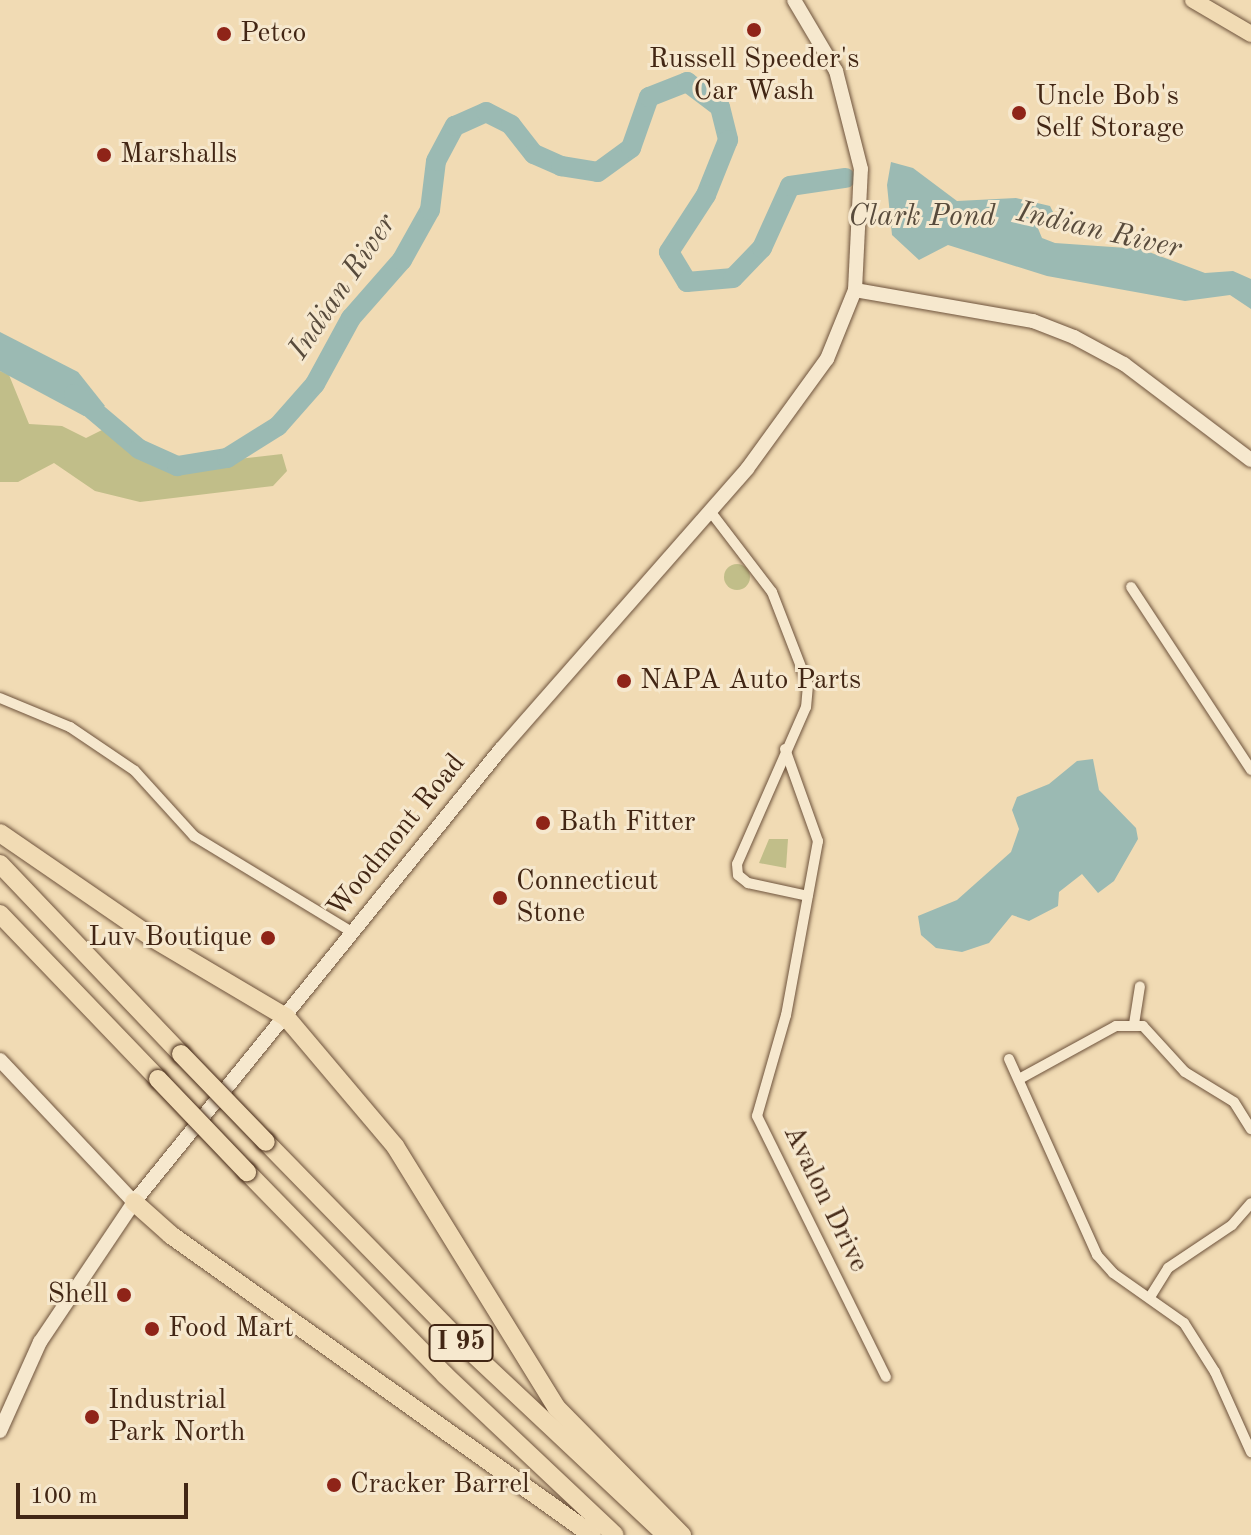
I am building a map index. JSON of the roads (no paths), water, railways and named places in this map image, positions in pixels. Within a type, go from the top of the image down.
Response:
[{"type":"highway","points":[[0,833],[154,939],[286,1017],[395,1146],[556,1407],[682,1535]]},
{"type":"highway","name":"I 95","points":[[0,864],[456,1338],[666,1535]]},
{"type":"highway","name":"I 95","points":[[0,914],[445,1375],[615,1535]]},
{"type":"highway","points":[[134,1202],[171,1235],[592,1535]]},
{"type":"main road","name":"Woodmont Road","points":[[0,1431],[40,1342],[134,1202],[501,749],[710,511],[805,394],[836,341],[855,290],[863,190],[856,138],[836,71],[794,0]]},
{"type":"main road","points":[[1193,0],[1251,34]]},
{"type":"main road","points":[[855,290],[1033,321],[1074,337],[1124,364],[1251,460]]},
{"type":"main road","points":[[0,1060],[134,1202]]},
{"type":"street","points":[[710,511],[756,565],[804,666],[806,707],[785,749],[737,869],[748,883],[808,896]]},
{"type":"street","points":[[1131,587],[1251,770]]},
{"type":"street","points":[[0,698],[70,727],[135,771],[194,836],[352,932]]},
{"type":"street","name":"Avalon Drive","points":[[785,749],[818,841],[786,1016],[757,1116],[886,1377]]},
{"type":"street","points":[[1134,1024],[1140,986]]},
{"type":"street","points":[[1021,1078],[1105,1030],[1134,1024],[1149,1030],[1185,1072],[1224,1093],[1251,1129]]},
{"type":"street","points":[[1009,1059],[1021,1078],[1090,1244],[1113,1273],[1173,1313],[1202,1348],[1251,1452]]},
{"type":"street","points":[[1150,1297],[1180,1257],[1232,1225],[1251,1203]]},
{"type":"water","name":"Clark Pond","points":[[891,162],[913,168],[957,201],[1016,198],[1050,206],[1053,212],[1037,226],[1042,238],[1055,243],[1141,249],[1205,273],[1233,271],[1251,279],[1251,309],[1230,295],[1185,301],[1047,276],[948,245],[919,260],[892,235],[887,185]]},
{"type":"water","points":[[0,332],[78,372],[105,406],[84,416],[0,371]]},
{"type":"water","points":[[1093,759],[1099,790],[1136,828],[1138,839],[1114,881],[1098,893],[1082,874],[1059,892],[1058,906],[1029,921],[1012,915],[989,943],[962,952],[936,948],[921,935],[918,916],[957,900],[1011,852],[1019,829],[1012,810],[1017,797],[1049,784],[1077,761]]},
{"type":"waterway","name":"Indian River","points":[[74,394],[139,449],[177,466],[227,458],[278,426],[315,384],[351,318],[402,260],[430,210],[436,161],[455,126],[486,112],[511,125],[534,154],[561,166],[598,172],[631,148],[649,97],[687,82],[720,107],[728,140],[706,195],[669,252],[687,282],[733,278],[762,248],[790,186],[845,178]]},
{"type":"place","name":"Russell Speeder's Car Wash","points":[[754,30]]},
{"type":"place","name":"Petco","points":[[224,34]]},
{"type":"place","name":"Uncle Bob's Self Storage","points":[[1019,113]]},
{"type":"place","name":"Marshalls","points":[[104,155]]},
{"type":"place","name":"NAPA Auto Parts","points":[[624,681]]},
{"type":"place","name":"Bath Fitter","points":[[543,823]]},
{"type":"place","name":"Connecticut Stone","points":[[500,898]]},
{"type":"place","name":"Luv Boutique","points":[[268,938]]},
{"type":"place","name":"Shell","points":[[124,1295]]},
{"type":"place","name":"Food Mart","points":[[152,1329]]},
{"type":"place","name":"Industrial Park North","points":[[92,1417]]},
{"type":"place","name":"Cracker Barrel","points":[[334,1485]]}]
